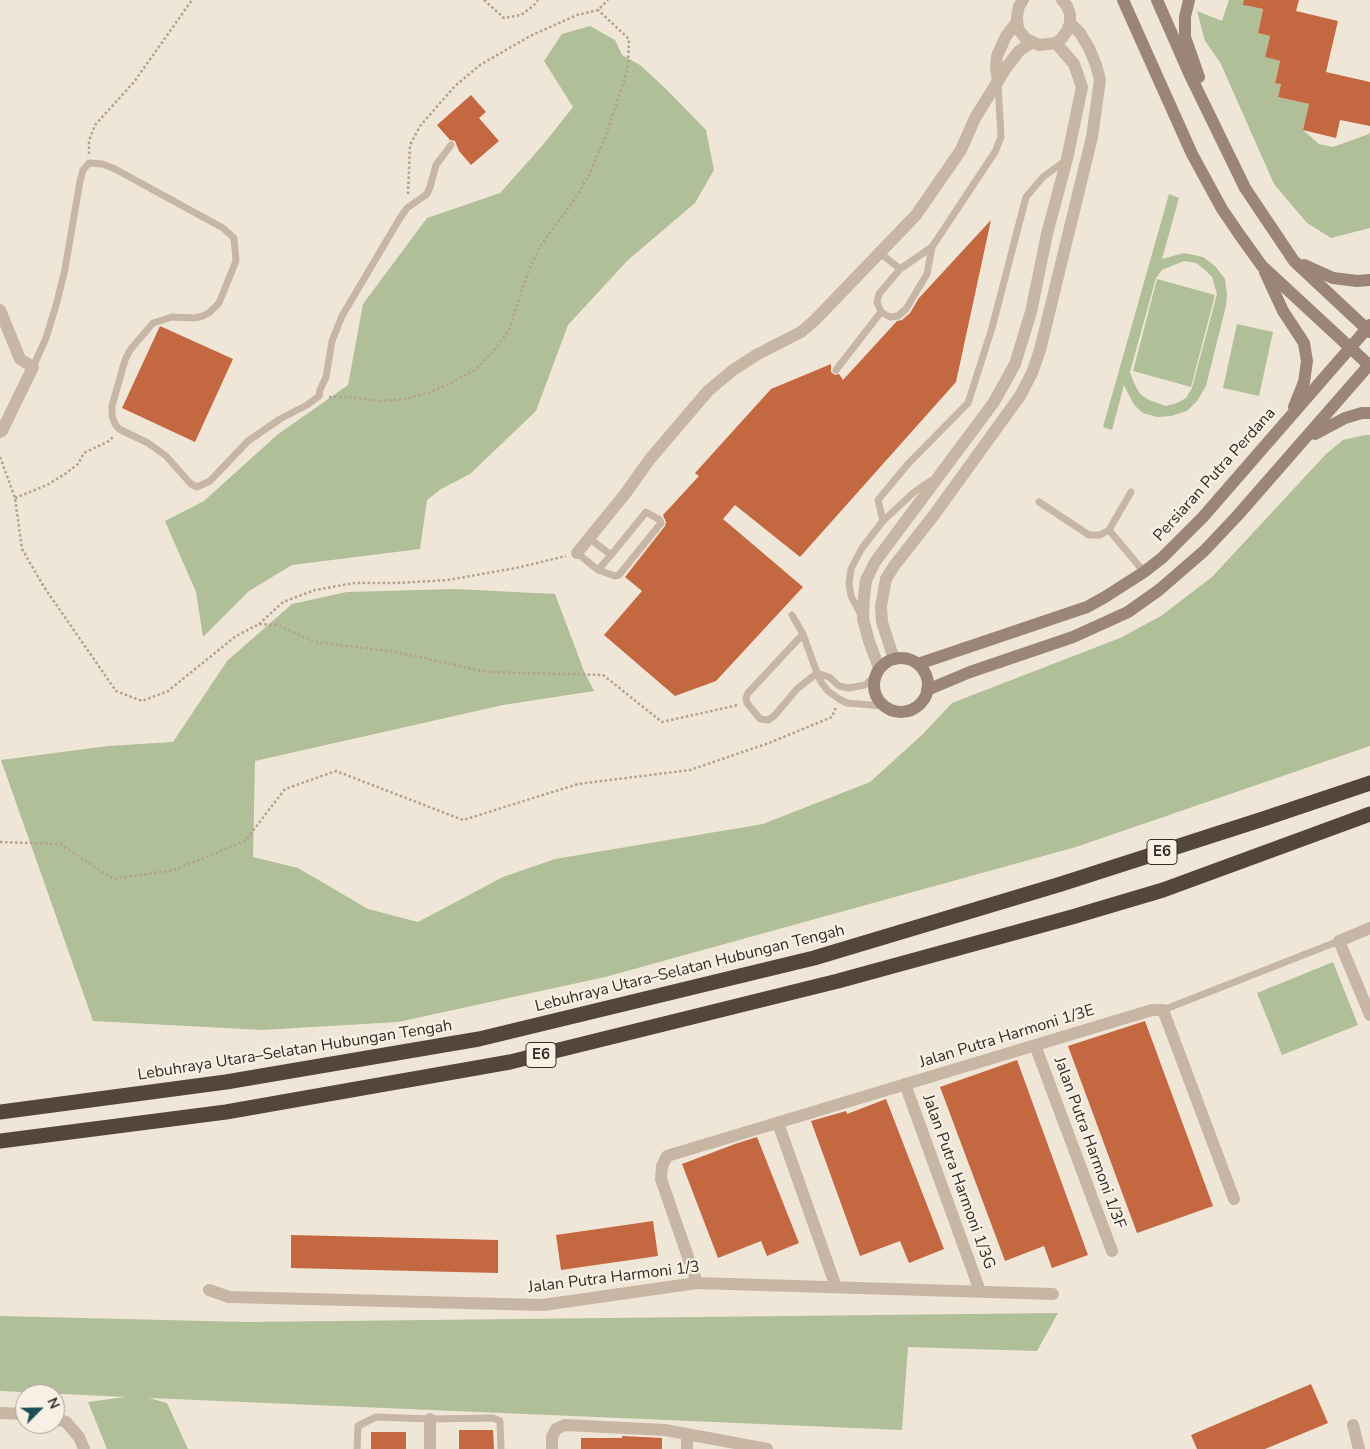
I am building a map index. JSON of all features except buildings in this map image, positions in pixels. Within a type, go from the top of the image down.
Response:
[{"type":"highway","name":"Lebuhraya Utara–Selatan Hubungan Tengah","points":[[0,1112],[226,1082],[479,1039],[814,958],[1061,884],[1370,783]]},
{"type":"highway","name":"E6","points":[[0,1141],[226,1112],[510,1062],[838,980],[1072,917],[1163,890],[1370,814]]},
{"type":"main road","points":[[1123,0],[1192,154],[1222,209],[1262,266],[1283,312],[1304,343],[1307,361],[1304,382],[1290,417]]},
{"type":"main road","points":[[1157,0],[1189,72],[1246,188],[1294,262],[1369,329]]},
{"type":"main road","points":[[1189,0],[1185,17],[1185,37],[1217,131]]},
{"type":"main road","points":[[1294,262],[1333,278],[1357,281],[1370,280]]},
{"type":"main road","points":[[928,690],[977,669],[1073,637],[1128,612],[1160,590],[1204,551],[1370,365],[1262,266]]},
{"type":"main road","name":"Persiaran Putra Perdana","points":[[918,664],[1086,607],[1144,572],[1162,558],[1203,517],[1350,348],[1369,329]]},
{"type":"main road","points":[[1304,440],[1345,418],[1362,413],[1370,413]]},
{"type":"main road","points":[[903,658],[911,660],[918,664],[926,676],[928,690],[924,699],[910,711],[892,711],[884,706],[876,695],[874,682],[878,672],[886,662],[894,659],[903,658]]},
{"type":"street","points":[[1020,2],[1017,22],[1021,34],[1031,43],[1040,45],[1056,42],[1067,31],[1070,23],[1070,14],[1062,0]]},
{"type":"street","points":[[998,81],[997,56],[1006,36],[1017,22]]},
{"type":"street","points":[[894,659],[882,622],[881,606],[886,579],[1020,396],[1032,374],[1040,350],[1092,137],[1100,80],[1089,48],[1080,33],[1070,23]]},
{"type":"street","points":[[878,672],[863,619],[866,580],[875,562],[994,402],[1015,364],[1031,312],[1047,234],[1067,159],[1082,87],[1074,64],[1056,42]]},
{"type":"street","points":[[577,553],[625,494],[650,459],[708,391],[733,370],[758,354],[801,332],[815,320],[916,215],[961,150],[975,118],[1012,59],[1031,43]]},
{"type":"street","points":[[0,310],[20,359],[33,367],[0,432]]},
{"type":"street","points":[[1370,928],[1339,941],[1370,1015]]},
{"type":"street","name":"Jalan Putra Harmoni 1/3E","points":[[696,1283],[661,1179],[662,1166],[667,1156],[1152,1010],[1163,1010]]},
{"type":"street","points":[[1163,1010],[1234,1199]]},
{"type":"street","name":"Jalan Putra Harmoni 1/3F","points":[[1035,1045],[1112,1251]]},
{"type":"street","name":"Jalan Putra Harmoni 1/3G","points":[[905,1084],[980,1291]]},
{"type":"street","points":[[778,1123],[836,1287]]},
{"type":"street","name":"Jalan Putra Harmoni 1/3","points":[[209,1290],[229,1297],[543,1306],[696,1283],[1054,1294]]},
{"type":"street","points":[[0,1413],[15,1414]]},
{"type":"street","points":[[430,1419],[430,1449]]},
{"type":"street","points":[[65,1422],[79,1438],[84,1449]]},
{"type":"street","points":[[552,1443],[556,1429],[565,1425],[665,1430],[766,1449]]},
{"type":"street","points":[[1353,1425],[1359,1449]]},
{"type":"street","points":[[687,1434],[687,1449]]},
{"type":"lane","points":[[932,247],[927,274],[906,309],[898,316],[890,317],[881,312],[877,302],[878,294],[900,269],[932,247],[995,152],[1002,137],[998,81]]},
{"type":"lane","points":[[33,367],[46,338],[57,302],[65,268],[80,181],[83,170],[88,163],[102,164],[115,169],[223,228],[234,238],[236,262],[219,302],[210,312],[194,318],[172,317],[153,323],[130,350],[121,371],[112,406],[114,424],[119,429],[148,443],[166,456],[190,484],[197,486],[210,482],[248,441],[318,396],[326,377],[332,341],[342,316],[407,208],[427,194],[436,165],[452,145]]},
{"type":"lane","points":[[883,521],[878,500],[908,464],[968,403],[992,328],[1026,197],[1043,177],[1067,159]]},
{"type":"lane","points":[[880,253],[900,269]]},
{"type":"lane","points":[[836,370],[881,312]]},
{"type":"lane","points":[[863,619],[851,596],[849,583],[851,569],[862,548],[883,521],[912,493],[936,478]]},
{"type":"lane","points":[[1039,502],[1089,535],[1100,535],[1109,530],[1131,492]]},
{"type":"lane","points":[[577,553],[598,570],[616,576],[619,575],[661,523],[660,520],[646,512],[598,570]]},
{"type":"lane","points":[[1109,530],[1144,572]]},
{"type":"lane","points":[[589,538],[611,555]]},
{"type":"lane","points":[[792,615],[803,634],[821,682],[828,691],[846,703],[884,706]]},
{"type":"lane","points":[[803,634],[748,693],[747,703],[760,719],[768,720],[774,716],[797,689],[817,672]]},
{"type":"lane","points":[[817,672],[829,677],[839,686],[848,688],[865,684],[878,672]]},
{"type":"lane","points":[[1163,1010],[1339,941]]},
{"type":"lane","points":[[357,1449],[358,1426],[376,1417],[430,1419],[493,1418],[500,1421],[501,1449]]},
{"type":"path","points":[[88,163],[89,141],[95,125],[134,82],[192,0]]},
{"type":"path","points":[[484,0],[504,18],[521,15],[534,6],[538,0]]},
{"type":"path","points":[[407,208],[410,144],[420,126],[455,86],[480,65],[530,36],[576,15],[598,10],[608,0]]},
{"type":"path","points":[[318,396],[348,397],[380,402],[406,399],[428,393],[475,370],[493,352],[509,330],[527,275],[539,248],[574,200],[588,175],[605,137],[622,88],[628,66],[629,39],[598,10]]},
{"type":"path","points":[[15,498],[47,485],[65,474],[78,464],[84,453],[109,442],[119,429]]},
{"type":"path","points":[[0,457],[15,498],[22,549],[44,587],[116,691],[142,701],[168,691],[236,636],[260,624],[283,602],[315,590],[354,583],[448,580],[516,568],[577,553]]},
{"type":"path","points":[[260,624],[278,625],[315,642],[396,652],[486,672],[604,675],[662,722],[747,703]]},
{"type":"path","points":[[0,842],[60,844],[113,879],[174,870],[245,841],[285,789],[336,771],[463,820],[578,784],[690,770],[769,743],[832,717],[839,699]]},
{"type":"green space","points":[[1229,0],[1248,0],[1247,6],[1263,9],[1258,33],[1270,36],[1265,57],[1280,61],[1275,82],[1281,84],[1278,97],[1309,104],[1303,130],[1319,144],[1333,147],[1370,132],[1370,228],[1331,238],[1307,223],[1274,184],[1220,62],[1205,41],[1197,11],[1222,21]]},
{"type":"green space","points":[[590,26],[615,40],[622,55],[640,65],[706,130],[714,170],[695,203],[628,260],[568,325],[536,411],[470,474],[441,489],[427,500],[420,549],[292,565],[249,591],[203,637],[196,592],[165,521],[204,501],[277,435],[348,385],[363,304],[427,218],[500,193],[542,146],[573,107],[544,61],[562,34]]},
{"type":"green space","points":[[1169,194],[1179,198],[1162,259],[1184,253],[1203,257],[1215,266],[1225,279],[1226,306],[1206,386],[1197,401],[1187,411],[1171,416],[1157,417],[1143,413],[1134,405],[1124,385],[1112,430],[1103,427]],"holes":[[[1184,261],[1196,263],[1212,277],[1217,294],[1192,388],[1186,398],[1166,406],[1149,400],[1140,394],[1130,372],[1156,278],[1162,270]]]},
{"type":"green space","points":[[1157,279],[1215,295],[1191,387],[1133,371]]},
{"type":"green space","points":[[1237,324],[1273,332],[1259,396],[1223,388]]},
{"type":"green space","points":[[1370,435],[1370,746],[1076,847],[605,977],[398,1022],[262,1030],[93,1021],[1,760],[108,746],[173,742],[227,661],[292,604],[347,592],[455,589],[555,594],[584,671],[594,691],[503,705],[255,761],[253,857],[298,868],[368,909],[418,922],[503,877],[555,859],[763,824],[870,782],[923,734],[952,703],[1120,638],[1161,616],[1212,577],[1326,454],[1343,440]]},
{"type":"green space","points":[[1333,962],[1358,1025],[1282,1055],[1257,993]]},
{"type":"green space","points":[[1058,1313],[1037,1351],[908,1347],[902,1430],[149,1398],[167,1403],[188,1449],[107,1449],[88,1402],[125,1397],[65,1394],[65,1384],[15,1384],[15,1392],[0,1391],[0,1316],[247,1322]]}]
